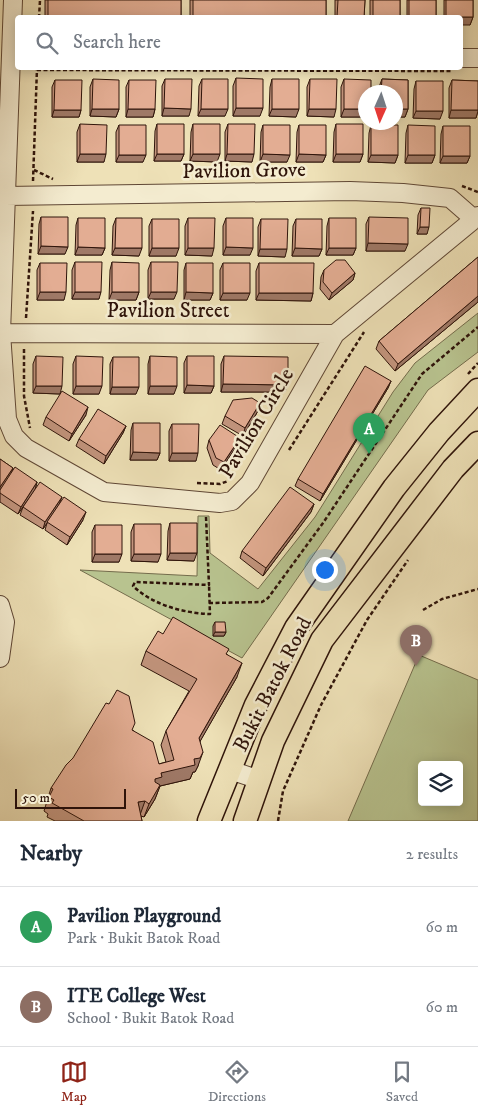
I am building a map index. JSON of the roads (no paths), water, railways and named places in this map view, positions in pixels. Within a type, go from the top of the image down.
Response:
[{"type":"main road","name":"Bukit Batok Road","points":[[209,821],[256,705],[296,628],[394,488],[439,432],[478,390]]},
{"type":"main road","name":"Bukit Batok Road","points":[[245,816],[273,741],[322,640],[453,469],[478,443]]},
{"type":"street","name":"Pavilion Circle","points":[[14,0],[15,56],[6,196],[1,333],[7,419],[14,436],[26,448],[104,492],[220,503],[232,501],[250,483],[335,334],[476,217]]},
{"type":"street","points":[[463,64],[478,58]]},
{"type":"street","name":"Pavilion Grove","points":[[6,196],[350,191],[403,193],[450,198],[476,217]]},
{"type":"street","name":"Pavilion Street","points":[[1,333],[335,334]]},
{"type":"street","points":[[0,605],[5,622],[0,658]]},
{"type":"street","points":[[230,770],[260,780]]},
{"type":"place","name":"Pavilion Playground","points":[[369,454]]},
{"type":"place","name":"ITE College West","points":[[416,666]]}]
